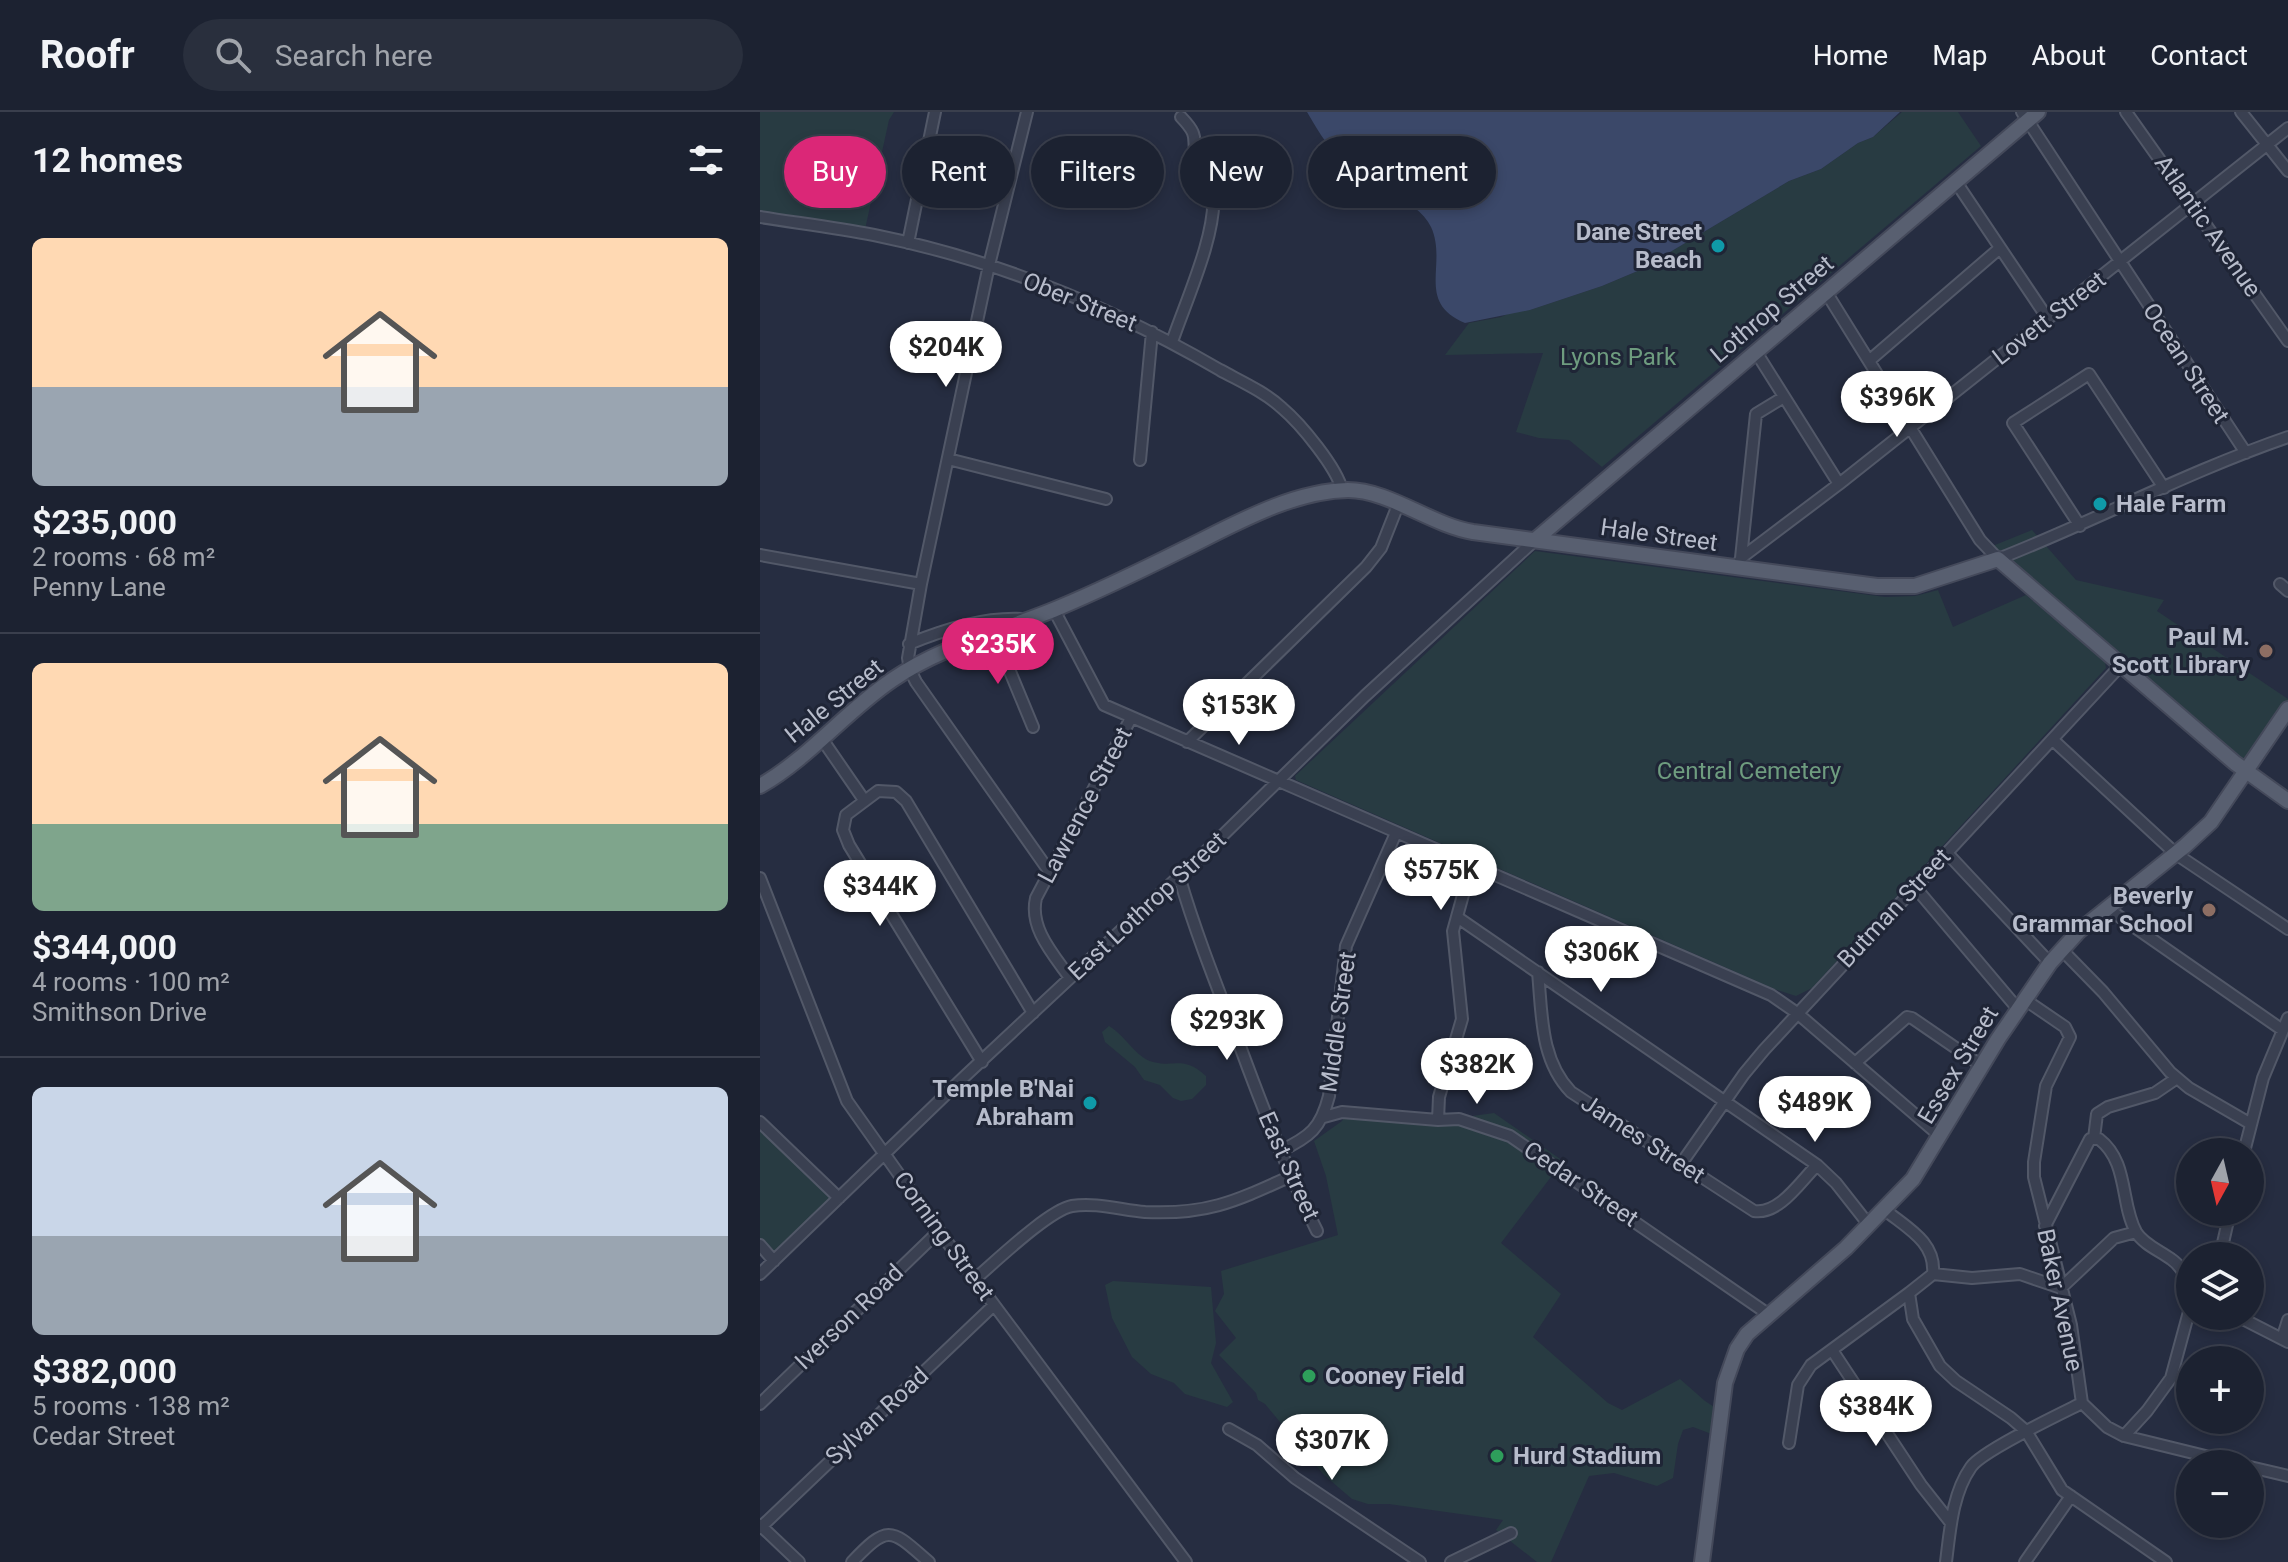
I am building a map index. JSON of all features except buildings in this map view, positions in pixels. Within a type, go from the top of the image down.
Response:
[{"type":"main road","name":"Lothrop Street","points":[[1535,540],[1956,182],[2029,115]]},
{"type":"main road","name":"Hale Street","points":[[760,786],[822,739],[885,685],[910,670],[1054,610],[1264,512],[1297,500],[1342,490],[1363,492],[1455,529],[1739,563],[1903,587],[1998,559]]},
{"type":"main road","points":[[1998,559],[2246,771],[2288,801]]},
{"type":"main road","name":"Essex Street","points":[[1702,1562],[1725,1383],[1737,1349],[1747,1334],[1869,1225],[1913,1179],[2021,1004],[2061,949],[2211,822],[2288,709]]},
{"type":"street","points":[[908,243],[935,112]]},
{"type":"street","points":[[1027,112],[989,265],[909,644],[910,670],[1049,871]]},
{"type":"street","name":"Atlantic Avenue","points":[[2126,112],[2288,341]]},
{"type":"street","points":[[2241,112],[2288,171]]},
{"type":"street","name":"Ocean Street","points":[[2029,115],[2120,262],[2246,453]]},
{"type":"street","points":[[1172,342],[1205,250],[1213,193],[1196,157],[1193,130],[1181,117]]},
{"type":"street","name":"Lovett Street","points":[[1739,563],[2288,128]]},
{"type":"street","points":[[1956,182],[2048,319]]},
{"type":"street","name":"Ober Street","points":[[760,217],[908,243],[989,265],[1071,295],[1152,332],[1283,408],[1339,475],[1342,490]]},
{"type":"street","points":[[1870,360],[2000,248]]},
{"type":"street","points":[[1826,292],[1980,540],[1998,559]]},
{"type":"street","points":[[1140,460],[1152,332]]},
{"type":"street","points":[[1756,352],[1839,484]]},
{"type":"street","points":[[2080,526],[2013,423],[2089,374],[2164,488]]},
{"type":"street","points":[[1739,563],[1756,414],[1784,397]]},
{"type":"street","name":"Hale Street","points":[[1998,559],[2288,437]]},
{"type":"street","points":[[948,459],[1106,499]]},
{"type":"street","points":[[1187,742],[1366,567],[1381,548],[1398,505]]},
{"type":"street","name":"East Lothrop Street","points":[[760,1274],[1365,696],[1535,540]]},
{"type":"street","points":[[760,555],[921,584]]},
{"type":"street","points":[[1054,610],[1104,705],[1771,995],[1797,1013],[1940,1136]]},
{"type":"street","name":"Hale Street","points":[[909,644],[1005,618],[1028,619]]},
{"type":"street","points":[[994,633],[1033,727]]},
{"type":"street","name":"Butman Street","points":[[1681,1164],[1744,1074],[1797,1013],[2122,664]]},
{"type":"street","name":"Lawrence Street","points":[[1070,978],[1034,919],[1036,898],[1131,718]]},
{"type":"street","points":[[822,739],[864,800]]},
{"type":"street","points":[[2053,740],[2176,854],[2288,929]]},
{"type":"street","points":[[982,1062],[849,845],[843,823],[846,815],[878,791],[887,789],[896,792],[906,801],[1033,1013]]},
{"type":"street","name":"Middle Street","points":[[1280,1151],[1314,1131],[1324,1117],[1346,946],[1396,833]]},
{"type":"street","points":[[1947,853],[2050,963]]},
{"type":"street","points":[[1438,1120],[1439,1097],[1462,1019],[1453,946],[1457,917],[1475,868]]},
{"type":"street","name":"East Street","points":[[1179,876],[1192,921],[1280,1151],[1317,1231]]},
{"type":"street","name":"Corning Street","points":[[760,878],[840,1087],[858,1118],[1186,1562]]},
{"type":"street","points":[[1915,887],[2021,1004]]},
{"type":"street","points":[[2107,908],[2281,1029]]},
{"type":"street","points":[[1457,917],[1817,1165],[1836,1183],[1869,1225]]},
{"type":"street","points":[[2061,949],[2103,992],[2158,1060],[2177,1078],[2219,1107],[2251,1124]]},
{"type":"street","name":"James Street","points":[[1538,972],[1549,1058],[1560,1081],[1571,1092],[1754,1211],[1763,1212],[1776,1207],[1817,1165]]},
{"type":"street","name":"Baker Avenue","points":[[1946,1562],[1959,1491],[1973,1463],[2026,1431],[2082,1403],[2076,1349],[2034,1177],[2046,1086],[2070,1037],[2065,1027],[2021,1004]]},
{"type":"street","points":[[1855,1063],[1907,1017],[1982,1066]]},
{"type":"street","points":[[2248,1138],[2263,1078],[2288,1018]]},
{"type":"street","points":[[2094,1138],[2097,1114],[2108,1107],[2155,1093],[2177,1078]]},
{"type":"street","name":"Cedar Street","points":[[1324,1117],[1342,1112],[1470,1121],[1510,1136],[1768,1314]]},
{"type":"street","points":[[760,1122],[839,1198]]},
{"type":"street","points":[[2045,1226],[2090,1139],[2094,1138]]},
{"type":"street","points":[[2094,1138],[2104,1143],[2111,1152],[2124,1182],[2136,1232],[2176,1263]]},
{"type":"street","points":[[975,1279],[1034,1229],[1072,1206],[1180,1213],[1203,1211],[1228,1205],[1291,1176]]},
{"type":"street","points":[[1885,1210],[1931,1250],[1933,1274]]},
{"type":"street","name":"Iverson Road","points":[[760,1404],[939,1231]]},
{"type":"street","points":[[1789,1443],[1796,1393],[1801,1378],[1811,1365],[1933,1274],[1972,1278],[2020,1274],[2061,1288],[2114,1238],[2136,1232]]},
{"type":"street","points":[[760,1245],[774,1261]]},
{"type":"street","points":[[1909,1293],[1913,1319],[1940,1366],[2026,1431],[2053,1478],[2071,1496],[2166,1562]]},
{"type":"street","name":"Sylvan Road","points":[[760,1526],[994,1305]]},
{"type":"street","points":[[2264,1330],[2285,1341],[2288,1320]]},
{"type":"street","points":[[2124,1436],[2157,1400],[2171,1378],[2184,1330]]},
{"type":"street","points":[[1832,1350],[1921,1485],[1951,1523]]},
{"type":"street","points":[[2082,1403],[2107,1427],[2124,1436],[2181,1450]]},
{"type":"street","points":[[1229,1429],[1257,1445],[1295,1478],[1420,1562]]},
{"type":"street","points":[[2264,1470],[2288,1476]]},
{"type":"street","points":[[2030,1560],[2071,1496]]},
{"type":"street","points":[[760,1526],[799,1562]]},
{"type":"street","points":[[1451,1562],[1511,1533]]},
{"type":"street","points":[[852,1562],[875,1539],[887,1534],[900,1538],[929,1562]]},
{"type":"green space","points":[[760,112],[894,112],[885,136],[784,136],[784,208],[870,208],[864,234],[760,217]]},
{"type":"green space","name":"Lyons Park","points":[[1902,112],[1958,112],[1981,146],[1602,467],[1569,440],[1539,438],[1516,432],[1543,353],[1445,355],[1469,323],[1530,310],[1640,270],[1789,181],[1821,169],[1858,143],[1873,137]]},
{"type":"green space","points":[[2032,530],[2076,580],[2164,600],[2157,611],[2288,699],[2288,708],[2242,768],[1990,547]]},
{"type":"green space","name":"Central Cemetery","points":[[1535,551],[1885,597],[1915,596],[1938,590],[1953,627],[2026,595],[2105,662],[2106,668],[1812,988],[1796,996],[1296,780],[1295,776]]},
{"type":"green space","points":[[1109,1026],[1147,1060],[1191,1066],[1206,1076],[1206,1085],[1192,1099],[1181,1101],[1173,1098],[1160,1085],[1144,1080],[1135,1067],[1105,1042],[1102,1032]]},
{"type":"green space","points":[[1352,1106],[1391,1111],[1429,1122],[1494,1113],[1563,1161],[1501,1243],[1561,1294],[1533,1337],[1608,1403],[1622,1410],[1680,1379],[1722,1412],[1717,1436],[1693,1427],[1683,1430],[1673,1478],[1657,1486],[1614,1473],[1589,1476],[1551,1562],[1537,1562],[1496,1530],[1503,1520],[1389,1504],[1368,1504],[1352,1499],[1324,1475],[1265,1404],[1258,1400],[1256,1393],[1219,1355],[1236,1338],[1215,1311],[1224,1294],[1221,1271],[1338,1235],[1326,1176],[1314,1141],[1342,1121]]},
{"type":"green space","points":[[760,1121],[837,1194],[774,1261],[760,1246]]},
{"type":"green space","points":[[1113,1281],[1211,1287],[1216,1343],[1211,1363],[1233,1402],[1227,1407],[1185,1394],[1174,1383],[1151,1374],[1132,1357],[1112,1318],[1105,1285]]},
{"type":"water","points":[[1307,112],[1900,112],[1873,137],[1858,143],[1821,169],[1789,181],[1640,270],[1530,310],[1465,323],[1441,304],[1437,293],[1435,241],[1431,227],[1415,208],[1496,208],[1496,136],[1323,136]]},
{"type":"place","name":"Dane Street Beach","points":[[1718,246]]},
{"type":"place","name":"Hale Farm","points":[[2100,504]]},
{"type":"place","name":"Paul M. Scott Library","points":[[2266,651]]},
{"type":"place","name":"Beverly Grammar School","points":[[2209,910]]},
{"type":"place","name":"Temple B'Nai Abraham","points":[[1090,1103]]},
{"type":"place","name":"Cooney Field","points":[[1309,1376]]},
{"type":"place","name":"Hurd Stadium","points":[[1497,1456]]}]
